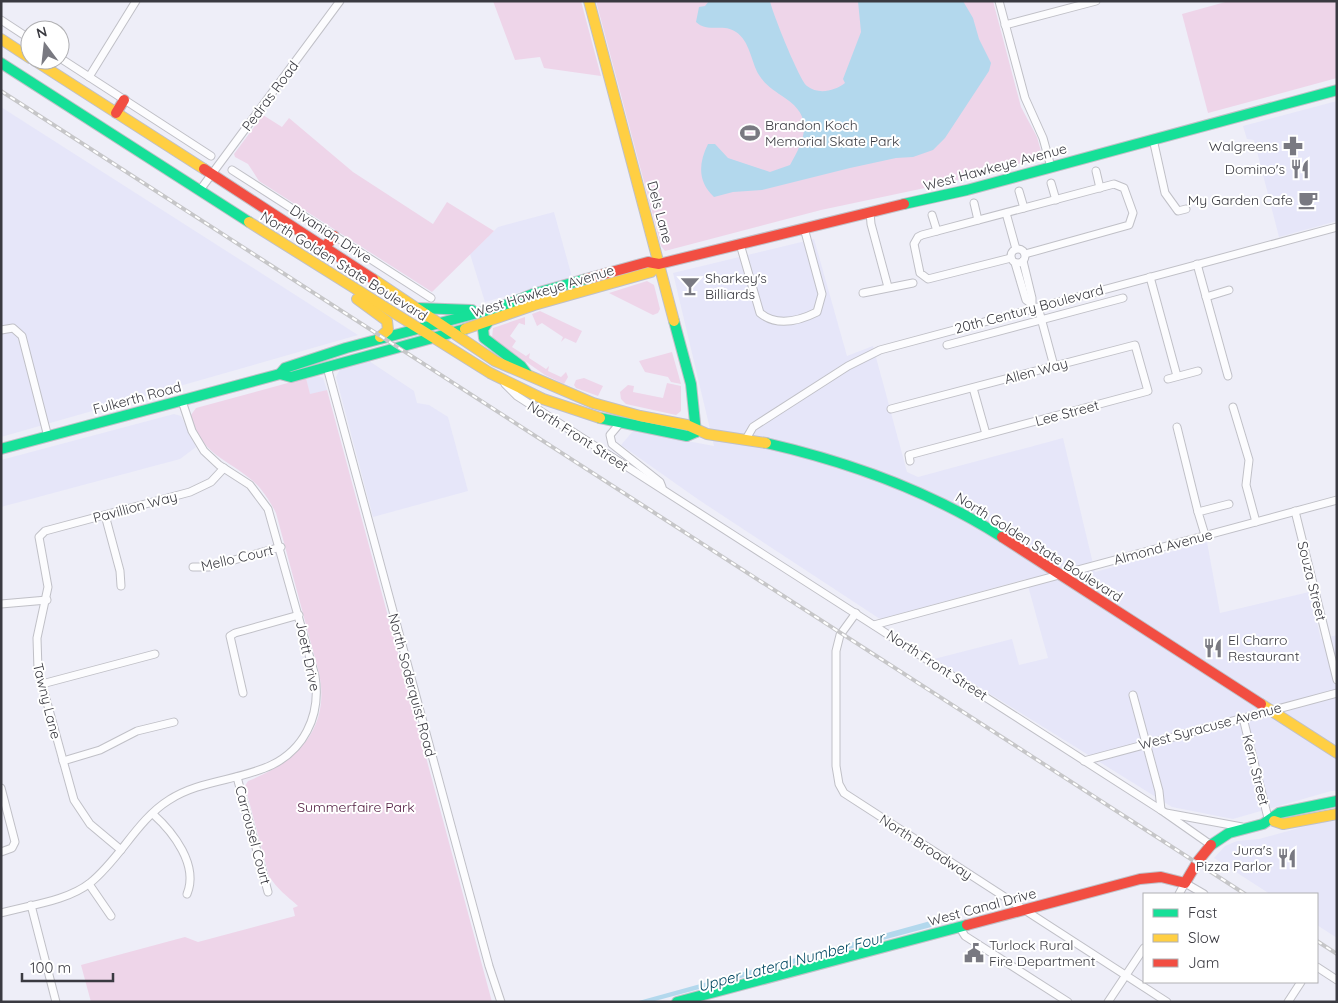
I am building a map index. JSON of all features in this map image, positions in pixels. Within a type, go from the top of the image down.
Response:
[{"type":"street","points":[[89,77],[136,1]]},
{"type":"street","name":"Pedras Road","points":[[200,190],[340,1]]},
{"type":"street","name":"Dels Lane","points":[[588,1],[691,384],[696,432]]},
{"type":"street","points":[[999,1],[1025,98],[1043,138],[1051,167]]},
{"type":"street","points":[[1005,25],[1096,1]]},
{"type":"street","points":[[1,20],[20,32]]},
{"type":"street","points":[[1,39],[20,51]]},
{"type":"street","name":"North Golden State Boulevard","points":[[1,62],[432,339],[499,378],[566,406],[621,422],[687,436],[696,432]]},
{"type":"street","points":[[70,65],[211,156]]},
{"type":"street","name":"North Golden State Boulevard","points":[[49,70],[326,247],[495,361],[593,403],[640,416],[687,425],[696,432],[746,439],[823,457],[898,483],[961,514],[1061,575],[1337,753]]},
{"type":"street","name":"West Hawkeye Avenue","points":[[438,324],[500,307],[534,294],[648,262],[659,264],[967,190],[1337,90]]},
{"type":"street","points":[[116,113],[124,100]]},
{"type":"street","points":[[1153,139],[1168,200],[1178,212],[1186,209]]},
{"type":"street","name":"Divanian Drive","points":[[232,170],[431,298]]},
{"type":"street","points":[[1096,170],[1100,188]]},
{"type":"street","points":[[1051,182],[1056,200]]},
{"type":"street","points":[[1114,184],[1124,188],[1133,213],[1129,225],[1024,257],[932,279],[925,278],[920,273],[914,244],[918,237],[1100,188],[1114,184]]},
{"type":"street","points":[[1019,191],[1024,208]]},
{"type":"street","points":[[974,203],[978,220]]},
{"type":"street","points":[[870,212],[871,224],[888,287]]},
{"type":"street","points":[[1006,213],[1016,249]]},
{"type":"street","points":[[932,215],[937,231]]},
{"type":"street","name":"20th Century Boulevard","points":[[746,439],[753,427],[848,366],[873,353],[1033,306],[1337,227]]},
{"type":"street","points":[[740,244],[760,314],[767,319],[779,322],[794,321],[817,312],[822,302],[822,294],[804,228]]},
{"type":"street","points":[[326,247],[334,236]]},
{"type":"street","points":[[1033,306],[1022,250],[1016,249],[1011,253],[1013,260],[1026,300],[1033,306],[1042,320],[1054,366]]},
{"type":"street","points":[[301,255],[324,277],[384,317],[389,328],[384,335],[375,340]]},
{"type":"street","name":"West Hawkeye Avenue","points":[[432,339],[550,300],[651,272],[659,264]]},
{"type":"street","points":[[1197,264],[1228,376]]},
{"type":"street","points":[[1150,277],[1177,376]]},
{"type":"street","points":[[863,293],[913,283]]},
{"type":"street","points":[[1206,297],[1229,290]]},
{"type":"street","points":[[947,345],[1123,298]]},
{"type":"street","points":[[416,308],[457,311],[500,307]]},
{"type":"street","points":[[488,322],[482,330],[484,338],[521,366],[527,375]]},
{"type":"street","name":"Fulkerth Road","points":[[280,374],[286,368],[375,340],[438,324]]},
{"type":"street","points":[[1,330],[17,329],[22,336],[48,437]]},
{"type":"street","name":"Fulkerth Road","points":[[1,449],[280,374],[291,377],[432,339]]},
{"type":"street","name":"Allen Way","points":[[892,409],[1135,345],[1148,391]]},
{"type":"street","name":"North Soderquist Road","points":[[327,367],[487,958],[501,1002]]},
{"type":"street","points":[[1168,379],[1198,371]]},
{"type":"street","name":"North Front Street","points":[[499,378],[517,396],[656,487],[662,487]]},
{"type":"street","points":[[973,388],[986,434]]},
{"type":"street","name":"Lee Street","points":[[910,462],[909,455],[1148,391]]},
{"type":"street","name":"Joett Drive","points":[[1,913],[64,896],[89,884],[107,868],[120,850],[167,801],[180,794],[267,768],[282,760],[298,744],[310,724],[316,704],[316,686],[271,513],[260,496],[243,479],[212,459],[197,442],[182,400]]},
{"type":"street","points":[[1233,407],[1249,460],[1246,485],[1256,522]]},
{"type":"street","name":"North Front Street","points":[[621,422],[610,435],[612,444],[660,482],[662,487],[1164,812],[1211,845]]},
{"type":"street","points":[[1177,427],[1205,535]]},
{"type":"street","name":"Pavillion Way","points":[[40,534],[190,492],[211,482],[224,468]]},
{"type":"street","name":"Almond Avenue","points":[[874,625],[1337,500]]},
{"type":"street","points":[[1198,512],[1229,504]]},
{"type":"street","name":"Souza Street","points":[[1295,511],[1337,680]]},
{"type":"street","points":[[105,515],[120,572],[121,586]]},
{"type":"street","name":"Tawny Lane","points":[[40,534],[39,539],[48,575],[47,600],[36,643],[37,662],[42,684],[72,796],[82,814],[120,850]]},
{"type":"street","name":"Mello Court","points":[[193,567],[209,567],[281,547]]},
{"type":"street","points":[[1,604],[47,600]]},
{"type":"street","name":"North Broadway","points":[[856,612],[840,636],[836,652],[836,766],[841,788],[851,799],[1167,1002]]},
{"type":"street","points":[[243,693],[230,636],[234,633],[299,615]]},
{"type":"street","points":[[42,684],[155,654]]},
{"type":"street","name":"West Syracuse Avenue","points":[[1084,761],[1337,693]]},
{"type":"street","points":[[1133,695],[1164,812],[1247,828]]},
{"type":"street","name":"Kern Street","points":[[1243,718],[1271,821]]},
{"type":"street","points":[[63,761],[100,750],[137,731],[174,722]]},
{"type":"street","name":"Carrousel Court","points":[[238,777],[268,892]]},
{"type":"street","points":[[1,788],[15,842],[12,848],[1,852]]},
{"type":"street","points":[[1180,893],[1211,845],[1225,835],[1271,821],[1279,813],[1337,801]]},
{"type":"street","points":[[153,814],[170,833],[187,861],[191,879],[188,894]]},
{"type":"street","points":[[1271,821],[1282,824],[1337,814]]},
{"type":"street","name":"West Canal Drive","points":[[677,1002],[1144,878],[1161,877],[1185,882]]},
{"type":"street","points":[[1185,882],[1202,893]]},
{"type":"street","points":[[89,884],[111,916]]},
{"type":"street","points":[[31,905],[56,1002]]},
{"type":"street","points":[[960,928],[965,936],[1068,1002]]},
{"type":"street","points":[[1108,1002],[1143,950]]},
{"type":"street","points":[[1318,968],[1337,980]]},
{"type":"street","points":[[1288,1002],[1299,983]]},
{"type":"shaded area","points":[[1337,101],[1337,221],[1279,237],[1254,140],[1247,139],[1243,126]]},
{"type":"shaded area","points":[[1,107],[358,335],[1,437]]},
{"type":"shaded area","points":[[554,212],[572,277],[485,302],[470,254],[498,227]]},
{"type":"shaded area","points":[[814,239],[847,356],[873,346],[907,472],[918,477],[1063,438],[1095,572],[1207,542],[1220,613],[1309,592],[1321,639],[1337,635],[1337,791],[1331,791],[1233,819],[1172,807],[934,659],[1012,639],[1019,665],[1048,658],[1026,579],[880,619],[699,500],[621,445],[633,431],[714,446],[673,273]]},
{"type":"shaded area","points":[[369,361],[414,391],[417,403],[429,405],[448,417],[468,491],[373,517],[336,377],[340,369]]},
{"type":"shaded area","points":[[317,376],[323,378],[327,390],[310,395],[306,379]]},
{"type":"shaded area","points":[[174,414],[181,416],[196,447],[180,459],[1,507],[1,460]]},
{"type":"shaded area","points":[[1337,821],[1337,938],[1318,926],[1318,893],[1268,893],[1214,858],[1225,846],[1237,841],[1259,839],[1317,823]]},
{"type":"green space","points":[[493,1],[581,1],[601,76],[544,68],[540,57],[515,60]]},
{"type":"green space","points":[[596,1],[993,1],[1021,107],[1037,137],[1042,155],[1037,159],[939,185],[821,210],[665,251],[661,246]]},
{"type":"green space","points":[[1229,1],[1337,1],[1337,78],[1208,113],[1182,14]]},
{"type":"green space","points":[[263,115],[282,127],[289,118],[353,172],[433,224],[447,202],[494,231],[432,292],[259,181],[248,164],[235,157],[234,154]]},
{"type":"green space","points":[[647,281],[654,285],[660,309],[658,313],[653,315],[609,293]]},
{"type":"green space","points":[[540,311],[582,331],[576,343],[565,338],[561,342],[563,337],[542,323],[537,326],[532,314]]},
{"type":"green space","points":[[525,317],[525,325],[519,323],[510,336],[516,341],[512,347],[526,356],[530,353],[529,358],[546,369],[549,366],[548,371],[561,377],[566,372],[568,377],[564,384],[545,375],[492,338],[493,328]]},
{"type":"green space","points":[[672,352],[681,384],[671,382],[668,377],[645,372],[639,361]]},
{"type":"green space","name":"Summerfaire Park","points":[[306,378],[310,394],[327,390],[492,1002],[91,1002],[81,965],[185,937],[198,942],[295,916],[293,908],[298,906],[279,889],[269,876],[245,786],[248,781],[281,764],[295,754],[306,741],[320,711],[319,673],[276,513],[257,484],[216,454],[201,439],[191,415],[196,408]]},
{"type":"green space","points":[[584,378],[603,386],[598,396],[576,388],[574,385],[576,380]]},
{"type":"green space","points":[[667,383],[681,386],[681,411],[676,415],[626,404],[621,399],[620,392],[628,385],[634,386],[633,392],[663,398]]},
{"type":"water","points":[[709,1],[770,1],[803,81],[811,89],[826,91],[845,83],[843,79],[861,32],[858,1],[963,1],[973,18],[979,39],[991,63],[989,71],[945,138],[933,150],[913,157],[896,158],[850,168],[762,190],[733,192],[714,197],[705,185],[701,172],[702,159],[708,144],[715,144],[728,158],[770,172],[790,165],[799,147],[804,130],[800,113],[759,75],[741,36],[731,29],[705,27],[696,22],[699,7],[705,6]]},
{"type":"water","name":"Upper Lateral Number Four","points":[[934,920],[939,922],[935,926],[651,1002],[635,1002]]},
{"type":"railway","points":[[1,91],[1243,893]]},
{"type":"railway","points":[[1318,942],[1337,954]]},
{"type":"traffic: fast","points":[[1,63],[249,222]]},
{"type":"traffic: fast","points":[[904,204],[967,190],[1337,90]]},
{"type":"traffic: fast","points":[[280,374],[285,368],[346,348],[500,307],[533,294],[586,279]]},
{"type":"traffic: fast","points":[[417,308],[472,310]]},
{"type":"traffic: fast","points":[[674,321],[691,384],[696,432]]},
{"type":"traffic: fast","points":[[488,322],[483,329],[484,338],[521,366],[527,374]]},
{"type":"traffic: fast","points":[[1,449],[280,374],[291,377],[465,329]]},
{"type":"traffic: fast","points":[[600,418],[687,436],[696,432]]},
{"type":"traffic: fast","points":[[766,443],[828,459],[888,480],[918,492],[1002,537]]},
{"type":"traffic: fast","points":[[1211,845],[1229,833],[1263,824],[1279,813],[1337,801]]},
{"type":"traffic: fast","points":[[677,1002],[967,925]]},
{"type":"traffic: slow","points":[[589,1],[674,321]]},
{"type":"traffic: slow","points":[[1,39],[20,51]]},
{"type":"traffic: slow","points":[[50,70],[204,169]]},
{"type":"traffic: slow","points":[[249,222],[490,373],[543,399],[600,418]]},
{"type":"traffic: slow","points":[[465,329],[534,305],[651,272],[659,264]]},
{"type":"traffic: slow","points":[[373,279],[495,361],[593,403],[640,416],[687,425],[707,434],[766,443]]},
{"type":"traffic: slow","points":[[357,299],[387,321],[388,330],[380,337]]},
{"type":"traffic: slow","points":[[1261,704],[1337,753]]},
{"type":"traffic: slow","points":[[1274,821],[1283,824],[1337,814]]},
{"type":"traffic: jam","points":[[116,113],[124,100]]},
{"type":"traffic: jam","points":[[204,169],[373,279]]},
{"type":"traffic: jam","points":[[586,279],[648,262],[659,264],[904,204]]},
{"type":"traffic: jam","points":[[325,247],[334,236]]},
{"type":"traffic: jam","points":[[1002,537],[1261,704]]},
{"type":"traffic: jam","points":[[967,925],[1140,879],[1161,877],[1185,883],[1198,861],[1211,845]]},
{"type":"place","name":"Brandon Koch Memorial Skate Park","points":[[750,133]]},
{"type":"place","name":"Walgreens","points":[[1293,146]]},
{"type":"place","name":"Domino's","points":[[1300,169]]},
{"type":"place","name":"My Garden Cafe","points":[[1308,200]]},
{"type":"place","name":"Sharkey's Billiards","points":[[690,286]]},
{"type":"place","name":"El Charro Restaurant","points":[[1213,648]]},
{"type":"place","name":"Jura's Pizza Parlor","points":[[1287,858]]},
{"type":"place","name":"Turlock Rural Fire Department","points":[[974,953]]}]
